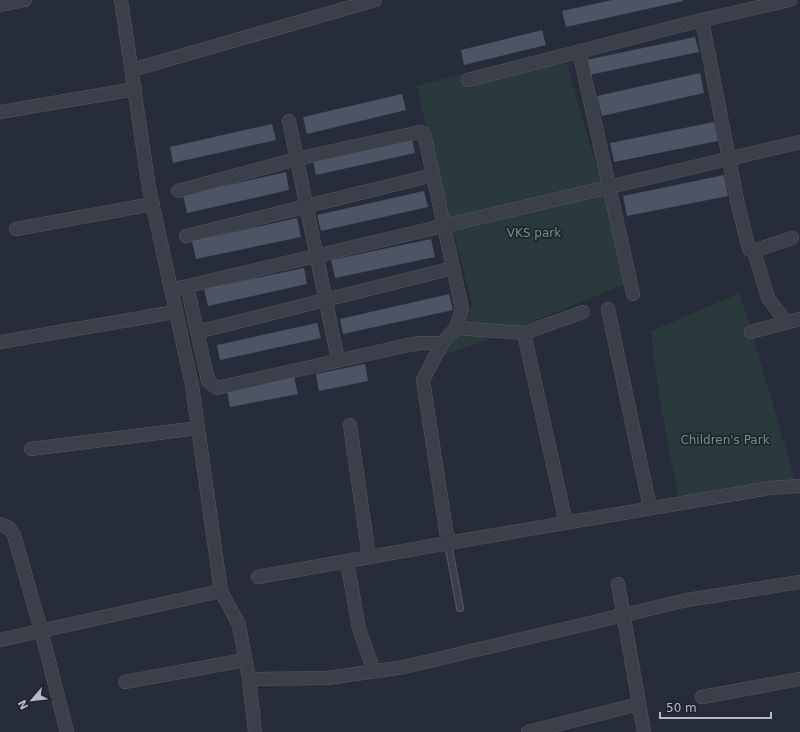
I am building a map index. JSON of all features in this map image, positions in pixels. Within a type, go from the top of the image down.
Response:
[{"type":"street","points":[[0,5],[26,0]]},
{"type":"street","points":[[121,0],[153,204],[175,312],[192,385],[221,591],[239,625],[249,680],[256,732]]},
{"type":"street","points":[[132,70],[338,5],[375,0]]},
{"type":"street","points":[[468,80],[702,20],[790,0]]},
{"type":"street","points":[[702,20],[729,158],[749,249],[754,251],[792,238]]},
{"type":"street","points":[[579,51],[633,294]]},
{"type":"street","points":[[0,112],[135,89]]},
{"type":"street","points":[[289,120],[338,360]]},
{"type":"street","points":[[178,191],[297,159],[420,132],[423,133],[462,309],[456,328],[442,343],[423,380],[448,543]]},
{"type":"street","points":[[171,290],[800,142]]},
{"type":"street","points":[[186,236],[433,175]]},
{"type":"street","points":[[16,229],[153,204]]},
{"type":"street","points":[[754,251],[768,298],[794,321]]},
{"type":"street","points":[[197,332],[453,268]]},
{"type":"street","points":[[187,286],[208,381],[217,388],[409,345],[442,343]]},
{"type":"street","points":[[608,309],[650,508]]},
{"type":"street","points":[[0,342],[175,312]]},
{"type":"street","points":[[456,328],[524,334],[582,312]]},
{"type":"street","points":[[751,332],[794,321]]},
{"type":"street","points":[[524,334],[566,523]]},
{"type":"street","points":[[350,425],[369,557]]},
{"type":"street","points":[[31,448],[198,428]]},
{"type":"street","points":[[258,577],[650,508],[770,488],[800,486]]},
{"type":"street","points":[[0,524],[9,528],[14,535],[41,630],[67,732]]},
{"type":"street","points":[[347,561],[359,629],[374,671]]},
{"type":"street","points":[[249,680],[328,678],[404,667],[687,600],[800,582]]},
{"type":"street","points":[[618,584],[644,732]]},
{"type":"street","points":[[0,640],[221,591]]},
{"type":"street","points":[[124,682],[245,660]]},
{"type":"street","points":[[702,697],[800,679]]},
{"type":"street","points":[[528,732],[639,704]]},
{"type":"lane","points":[[448,543],[460,608]]},
{"type":"green space","name":"VKS park","points":[[562,48],[630,282],[497,336],[437,358],[465,326],[472,304],[416,86]]},
{"type":"green space","name":"Children's Park","points":[[740,293],[797,486],[679,503],[659,395],[651,331]]},
{"type":"building","points":[[612,0],[683,1],[566,27],[562,11]]},
{"type":"building","points":[[542,30],[546,45],[464,65],[461,50]]},
{"type":"building","points":[[695,37],[699,52],[589,75],[586,60]]},
{"type":"building","points":[[700,73],[704,93],[602,116],[597,96]]},
{"type":"building","points":[[402,94],[406,110],[307,134],[303,117]]},
{"type":"building","points":[[714,122],[718,141],[614,162],[610,143]]},
{"type":"building","points":[[272,124],[276,140],[173,163],[170,147]]},
{"type":"building","points":[[411,135],[415,153],[316,175],[312,157]]},
{"type":"building","points":[[286,172],[289,190],[187,213],[183,195]]},
{"type":"building","points":[[724,175],[728,196],[627,216],[623,196]]},
{"type":"building","points":[[424,191],[428,207],[321,231],[317,215]]},
{"type":"building","points":[[297,218],[301,237],[196,259],[192,241]]},
{"type":"building","points":[[431,239],[435,257],[335,278],[331,260]]},
{"type":"building","points":[[304,268],[307,284],[208,306],[204,289]]},
{"type":"building","points":[[449,294],[453,310],[343,334],[340,319]]},
{"type":"building","points":[[317,323],[321,338],[220,360],[217,345]]},
{"type":"building","points":[[365,364],[368,381],[319,391],[316,374]]},
{"type":"building","points":[[294,377],[298,394],[230,407],[227,390]]}]
